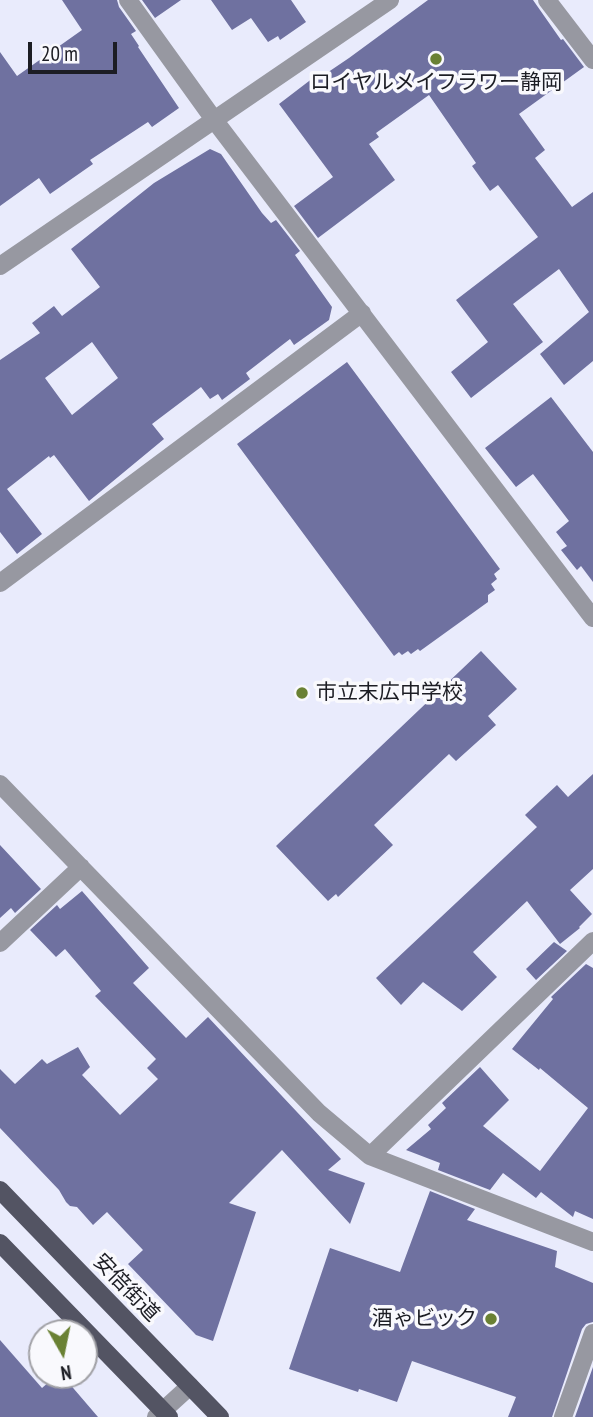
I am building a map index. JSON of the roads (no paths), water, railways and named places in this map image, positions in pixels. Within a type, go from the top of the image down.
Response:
[{"type":"main road","name":"安倍街道","points":[[0,1190],[220,1417]]},
{"type":"main road","points":[[0,1243],[163,1415]]},
{"type":"street","points":[[128,0],[215,121],[593,618]]},
{"type":"street","points":[[0,266],[390,0]]},
{"type":"street","points":[[547,0],[593,60]]},
{"type":"street","points":[[0,583],[362,313]]},
{"type":"street","points":[[0,784],[319,1113],[370,1156],[593,1242]]},
{"type":"street","points":[[0,943],[81,867]]},
{"type":"street","points":[[370,1156],[593,941]]},
{"type":"street","points":[[563,1417],[593,1333]]},
{"type":"street","points":[[163,1415],[190,1386]]},
{"type":"place","name":"ロイヤルメイフラワー静岡","points":[[436,59]]},
{"type":"place","name":"市立末広中学校","points":[[302,693]]},
{"type":"place","name":"酒ゃビック","points":[[491,1319]]}]
